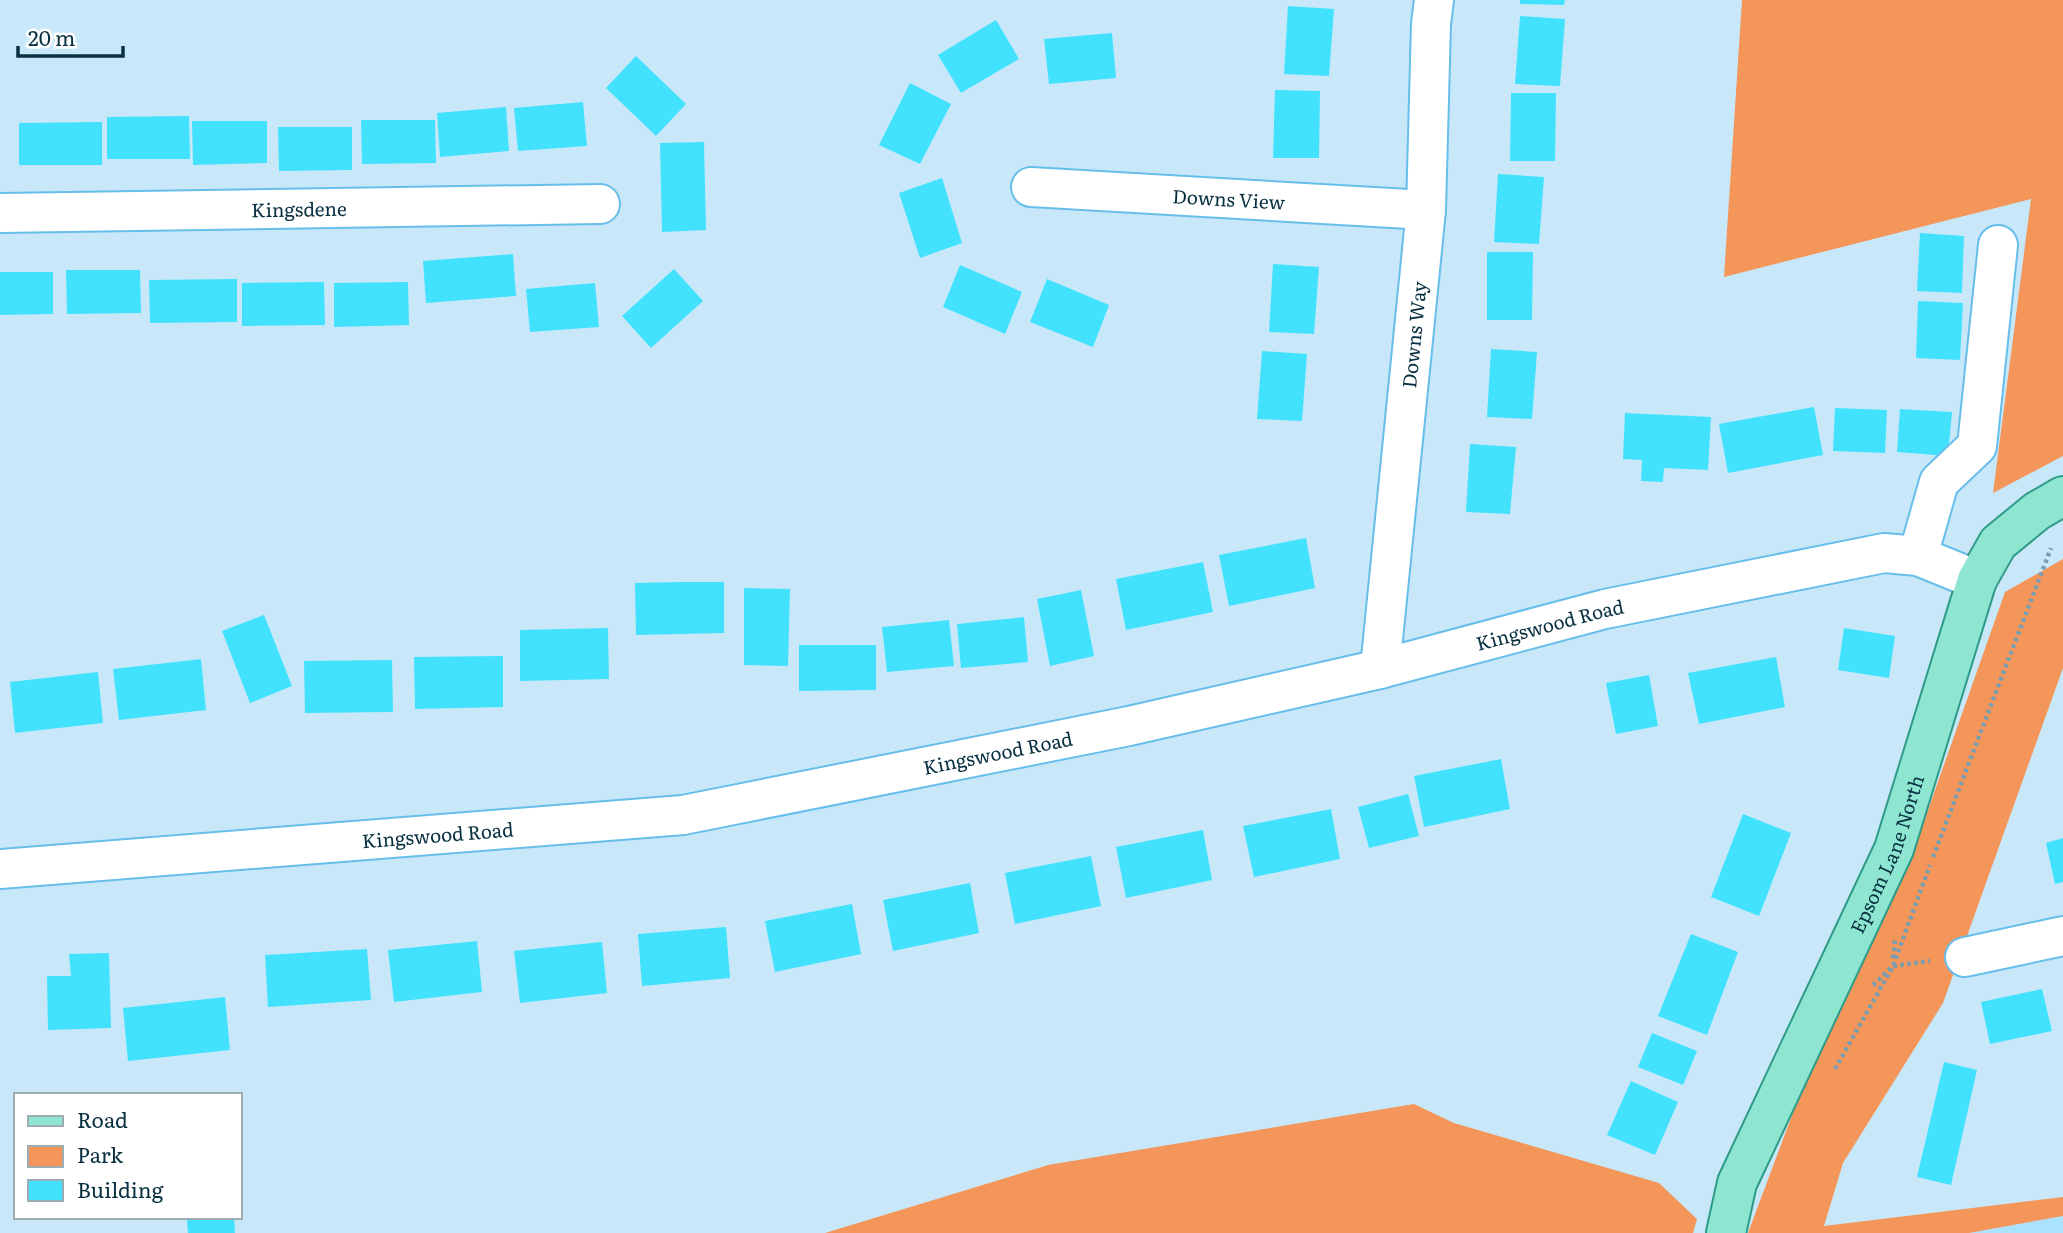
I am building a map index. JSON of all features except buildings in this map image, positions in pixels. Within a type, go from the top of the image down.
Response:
[{"type":"main road","name":"Epsom Lane North","points":[[1726,1233],[1737,1183],[1894,849],[1977,580],[1998,543],[2037,512],[2063,496]]},
{"type":"street","name":"Downs Way","points":[[1380,669],[1426,210],[1433,0]]},
{"type":"street","name":"Downs View","points":[[1031,187],[1426,210]]},
{"type":"street","name":"Kingsdene","points":[[0,214],[600,204]]},
{"type":"street","points":[[1918,555],[1939,482],[1977,446],[1998,245]]},
{"type":"street","name":"Kingswood Road","points":[[0,869],[682,816],[1129,726],[1380,669],[1605,609],[1884,553],[1918,555],[1977,580]]},
{"type":"street","points":[[1965,957],[2063,936]]},
{"type":"path","points":[[1865,993],[1893,966],[1965,957]]},
{"type":"shaded area","points":[[2063,1216],[2063,1233],[1969,1233]]},
{"type":"green space","points":[[1742,0],[2063,0],[2063,456],[1993,493],[2031,199],[1724,277]]},
{"type":"green space","points":[[2063,559],[2063,668],[1943,1003],[1843,1163],[1824,1226],[2063,1197],[2063,1216],[1969,1233],[1748,1233],[1810,1067],[1916,844],[2005,592]]},
{"type":"green space","points":[[1414,1104],[1454,1123],[1659,1183],[1697,1219],[1693,1233],[825,1233],[1048,1165]]}]
